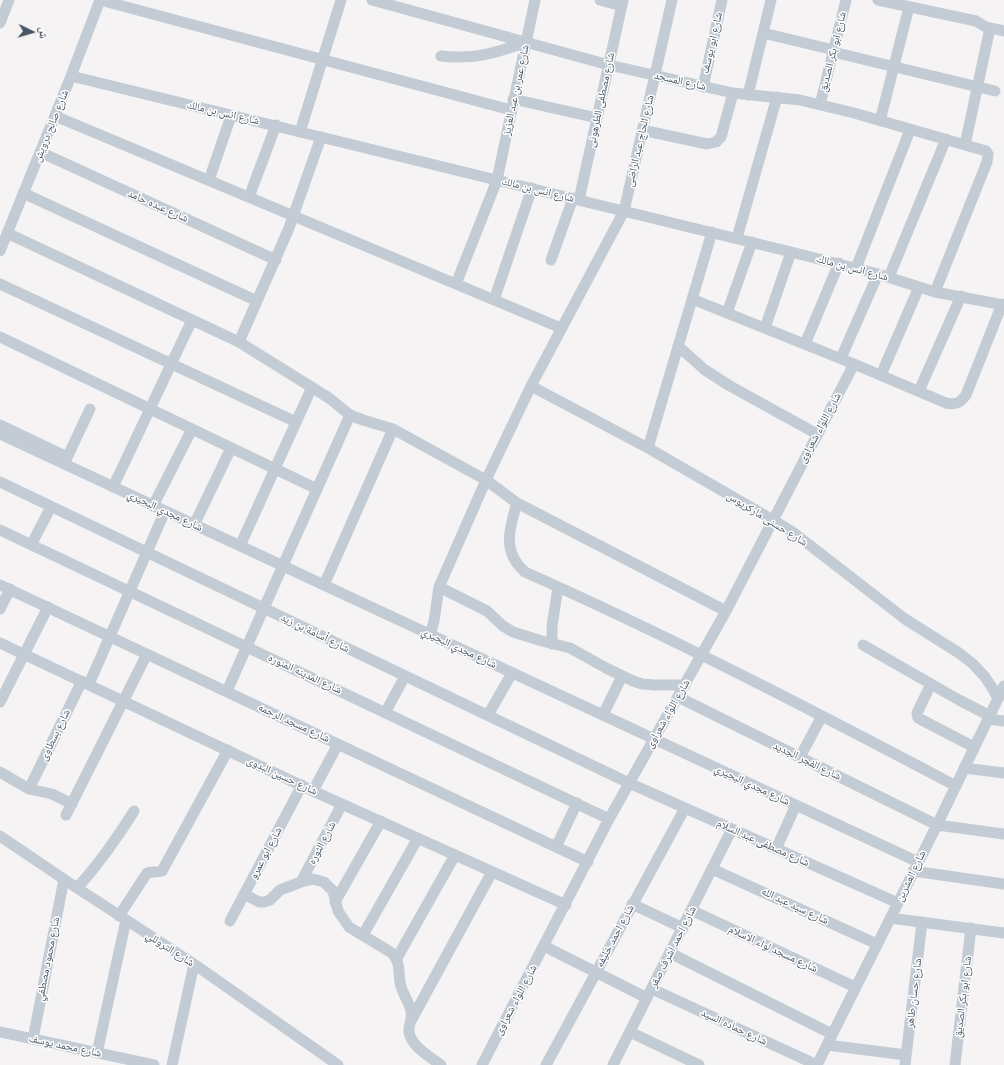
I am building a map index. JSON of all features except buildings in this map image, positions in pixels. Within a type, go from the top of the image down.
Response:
[{"type":"street","points":[[0,23],[9,0]]},
{"type":"street","points":[[100,0],[323,60],[512,104],[597,118]]},
{"type":"street","name":"شارع صالح درويش","points":[[0,251],[100,0]]},
{"type":"street","points":[[300,132],[341,0]]},
{"type":"street","name":"شارع المسجد","points":[[372,0],[609,65],[733,93],[800,100],[986,151],[988,154],[987,162],[936,292]]},
{"type":"street","name":"شارع عمر بن عبد العزيز","points":[[456,284],[497,180],[535,0]]},
{"type":"street","points":[[600,0],[622,3]]},
{"type":"street","name":"شارع الحاج عبد الراضى","points":[[430,635],[434,621],[439,587],[486,480],[530,386],[624,211],[672,0]]},
{"type":"street","name":"شارع ابو يوسف","points":[[702,87],[722,0]]},
{"type":"street","points":[[748,95],[771,0]]},
{"type":"street","name":"شارع ابو بكر الصديق","points":[[820,105],[846,0]]},
{"type":"street","points":[[878,0],[976,21],[990,28],[1004,31]]},
{"type":"street","name":"شارع مصطفى الطرهونى","points":[[551,260],[576,199],[597,118],[622,3]]},
{"type":"street","points":[[880,121],[909,7]]},
{"type":"street","points":[[965,145],[990,28]]},
{"type":"street","points":[[763,33],[894,67],[995,91]]},
{"type":"street","points":[[442,56],[461,58],[481,56],[500,52],[526,42]]},
{"type":"street","name":"شارع انس بن مالك","points":[[71,76],[737,238],[856,268],[936,292],[1003,305]]},
{"type":"street","points":[[642,130],[707,144],[716,142],[721,137],[733,93]]},
{"type":"street","points":[[737,238],[777,97]]},
{"type":"street","points":[[55,116],[561,328]]},
{"type":"street","points":[[208,180],[231,116]]},
{"type":"street","points":[[249,197],[276,125]]},
{"type":"street","points":[[856,268],[910,130]]},
{"type":"street","points":[[239,342],[276,260],[321,137]]},
{"type":"street","points":[[841,358],[884,276],[946,139]]},
{"type":"street","name":"شارع عبده حامد","points":[[40,152],[276,260]]},
{"type":"street","points":[[494,300],[532,188]]},
{"type":"street","points":[[24,193],[257,301]]},
{"type":"street","points":[[648,448],[712,232]]},
{"type":"street","points":[[7,233],[239,342],[335,402],[350,415],[393,429],[486,480],[517,503],[726,611]]},
{"type":"street","points":[[727,313],[752,242]]},
{"type":"street","points":[[765,328],[791,252]]},
{"type":"street","points":[[805,344],[839,264]]},
{"type":"street","points":[[0,284],[296,422]]},
{"type":"street","points":[[880,375],[919,287]]},
{"type":"street","points":[[919,391],[961,296]]},
{"type":"street","points":[[692,299],[954,405],[962,401],[966,395],[1003,305]]},
{"type":"street","points":[[113,487],[192,320]]},
{"type":"street","points":[[0,337],[317,489]]},
{"type":"street","points":[[678,346],[705,370],[730,386],[817,434]]},
{"type":"street","name":"شارع اللواء شعراوى","points":[[482,1065],[566,905],[609,819],[726,611],[854,364]]},
{"type":"street","name":"شارع حسنى ماركريوس","points":[[530,386],[648,448],[773,520],[814,548],[905,619],[959,653],[973,664],[985,677],[998,699]]},
{"type":"street","points":[[240,546],[312,387]]},
{"type":"street","points":[[0,425],[66,461],[90,409]]},
{"type":"street","points":[[226,691],[350,415]]},
{"type":"street","points":[[154,506],[192,429]]},
{"type":"street","points":[[324,586],[393,429]]},
{"type":"street","name":"شارع مجدي البحيري","points":[[0,434],[66,461],[113,487],[796,805],[916,867],[1004,884]]},
{"type":"street","points":[[194,525],[231,448]]},
{"type":"street","name":"شارع أسامة بن زيد","points":[[0,482],[629,783]]},
{"type":"street","points":[[517,503],[510,527],[510,548],[513,559],[525,572],[822,716],[956,786]]},
{"type":"street","points":[[31,545],[51,507]]},
{"type":"street","name":"شارع بسطاوى","points":[[29,788],[110,636],[165,511]]},
{"type":"street","name":"شارع المدينه المنوره","points":[[0,530],[609,819]]},
{"type":"street","points":[[0,609],[5,587]]},
{"type":"street","name":"شارع مسجد الرحمه","points":[[5,587],[588,862]]},
{"type":"street","points":[[439,587],[487,611],[503,626],[513,632],[570,648],[622,676],[642,684],[685,685]]},
{"type":"street","points":[[552,644],[552,626],[558,587]]},
{"type":"street","points":[[0,702],[48,607]]},
{"type":"street","name":"شارع حسين البدوى","points":[[0,643],[313,791],[566,905]]},
{"type":"street","points":[[863,645],[989,717],[1004,721]]},
{"type":"street","points":[[66,815],[147,654]]},
{"type":"street","points":[[488,715],[512,673]]},
{"type":"street","points":[[385,712],[405,676]]},
{"type":"street","points":[[603,715],[622,676]]},
{"type":"street","points":[[931,684],[917,713],[918,718],[974,747]]},
{"type":"street","name":"شارع العشرين","points":[[817,1065],[937,825],[1004,686]]},
{"type":"street","name":"شارع الفجر الجديد","points":[[678,697],[937,825],[1004,834]]},
{"type":"street","points":[[800,758],[822,716]]},
{"type":"street","points":[[313,791],[338,744]]},
{"type":"street","points":[[97,1053],[123,918],[147,873],[162,871],[228,750]]},
{"type":"street","points":[[964,768],[1004,773]]},
{"type":"street","points":[[0,772],[29,788],[52,794],[72,804]]},
{"type":"street","name":"شارع مصطفى عبد السلام","points":[[629,783],[898,903]]},
{"type":"street","name":"شارع ابو عمرو","points":[[230,921],[302,785]]},
{"type":"street","points":[[556,847],[577,803]]},
{"type":"street","name":"شارع الثوره","points":[[301,882],[342,804]]},
{"type":"street","points":[[776,849],[796,805]]},
{"type":"street","name":"شارع احمد خليفه","points":[[546,1065],[684,808]]},
{"type":"street","points":[[77,888],[120,834],[134,811]]},
{"type":"street","points":[[335,902],[381,821]]},
{"type":"street","name":"شارع احمد اشرف صقر","points":[[613,1065],[732,829]]},
{"type":"street","name":"شارع التروللي","points":[[0,836],[194,964],[335,1064]]},
{"type":"street","points":[[363,935],[418,838]]},
{"type":"street","points":[[397,958],[455,855]]},
{"type":"street","name":"شارع سيد عبد الله","points":[[712,869],[877,944]]},
{"type":"street","points":[[441,1065],[414,1043],[409,1033],[409,1025],[492,872]]},
{"type":"street","name":"شارع محمود مصطفي","points":[[33,1039],[64,879]]},
{"type":"street","points":[[244,894],[259,902],[264,902],[270,900],[280,890],[301,882],[313,879],[324,882],[333,890],[335,902],[343,920],[349,927],[392,953],[397,958],[399,963],[400,983],[410,1007],[412,1019]]},
{"type":"street","points":[[632,904],[683,928]]},
{"type":"street","name":"شارع مسجد لواء الاسلام","points":[[692,910],[855,987]]},
{"type":"street","points":[[890,918],[1004,932]]},
{"type":"street","name":"شارع حسان طاهر","points":[[906,1060],[922,922]]},
{"type":"street","name":"شارع ابو بكر الصديق","points":[[955,1065],[971,928]]},
{"type":"street","name":"شارع حماده السيد","points":[[544,946],[596,972],[650,993],[817,1065]]},
{"type":"street","points":[[670,953],[832,1034]]},
{"type":"street","points":[[172,1065],[194,964]]},
{"type":"street","name":"شارع محمد يوسف","points":[[0,1032],[154,1065]]},
{"type":"street","points":[[630,1032],[699,1065]]},
{"type":"street","points":[[827,1045],[906,1060]]}]
